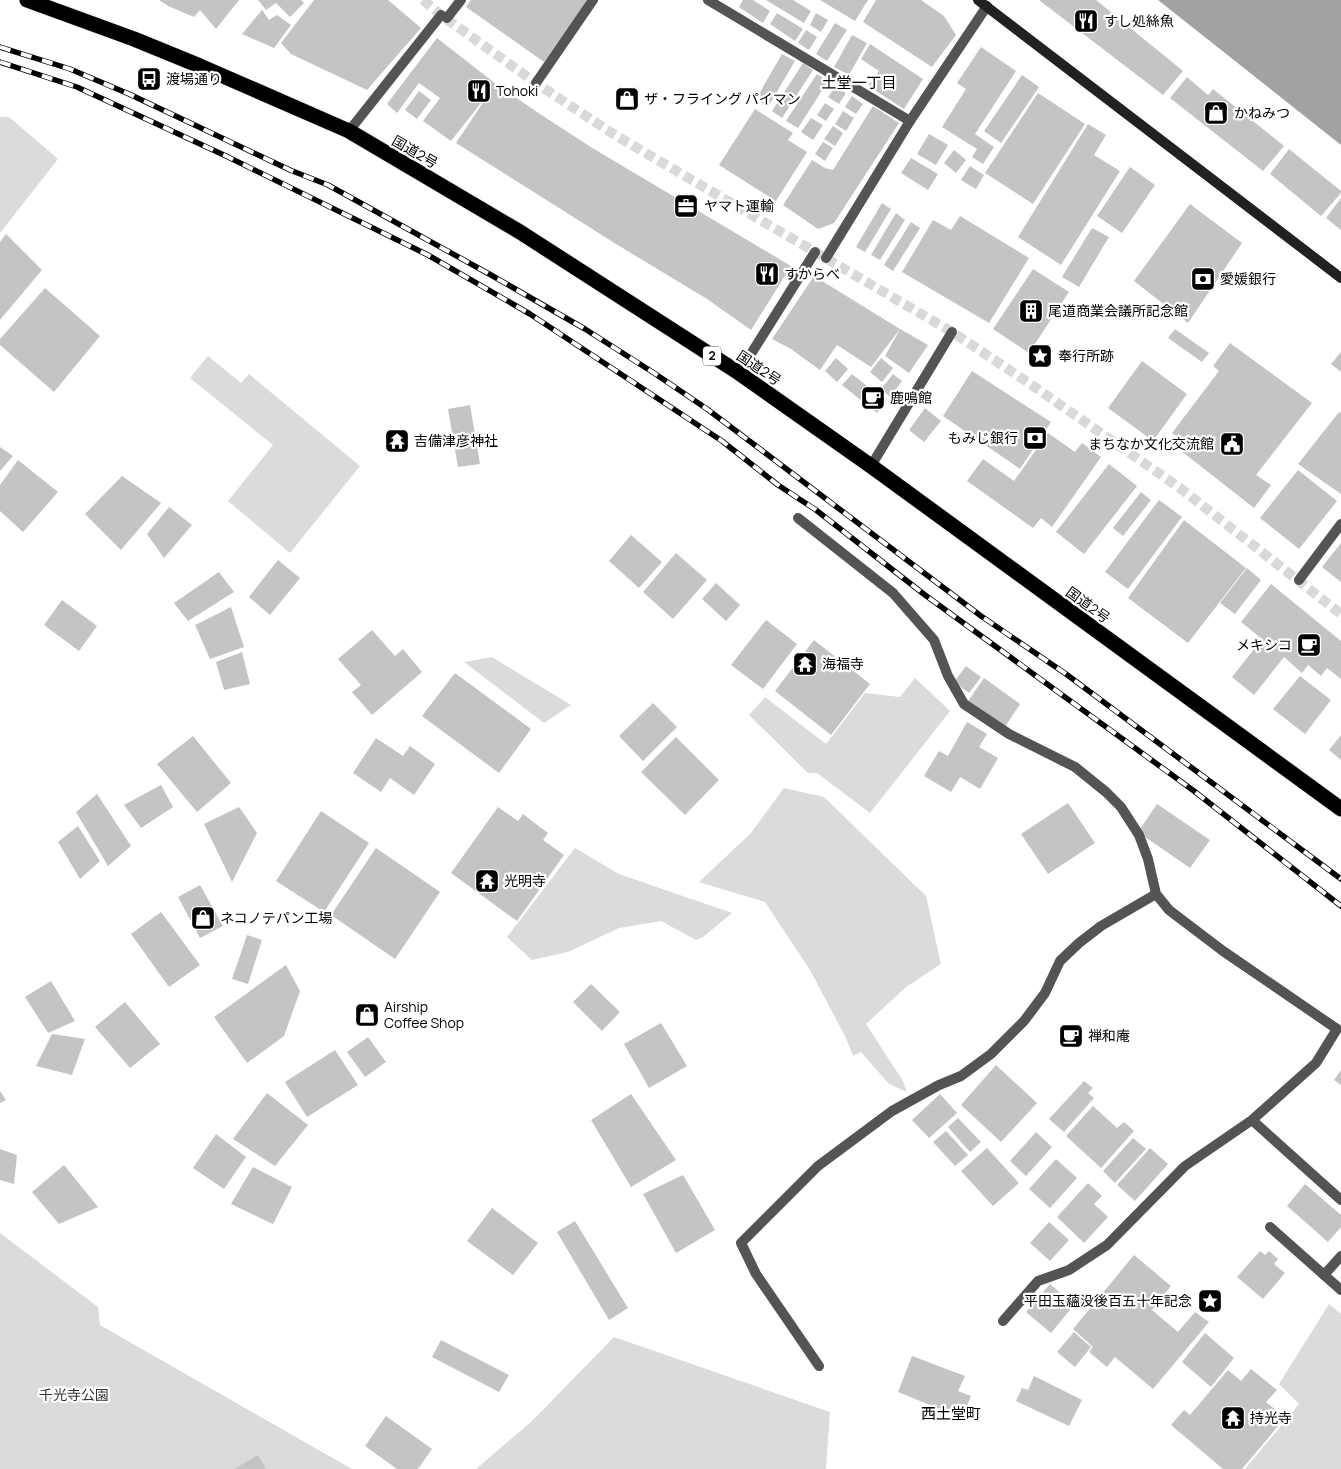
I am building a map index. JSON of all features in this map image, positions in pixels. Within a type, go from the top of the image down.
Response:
[{"type":"highway","name":"国道2号","points":[[27,0],[126,36],[200,66],[349,132],[520,232],[739,373],[871,466],[1341,809]]},
{"type":"street","points":[[349,132],[444,17],[461,0]]},
{"type":"street","points":[[536,83],[593,0]]},
{"type":"street","points":[[708,0],[910,121]]},
{"type":"street","points":[[826,258],[982,3],[1341,278]]},
{"type":"street","points":[[739,373],[756,349],[815,252]]},
{"type":"street","points":[[871,466],[952,332]]},
{"type":"street","points":[[798,518],[893,593],[934,640],[948,676],[964,704],[1009,734],[1075,767],[1121,807],[1139,835],[1148,860],[1156,894],[1168,910],[1224,952],[1339,1030],[1316,1063],[1252,1120],[1186,1166],[1107,1244],[1069,1270],[1038,1281],[1004,1321]]},
{"type":"street","points":[[1299,580],[1341,524]]},
{"type":"street","points":[[820,1366],[756,1274],[741,1243],[818,1166],[892,1110],[938,1084],[961,1076],[991,1054],[1024,1021],[1045,993],[1060,961],[1079,943],[1102,926],[1156,894]]},
{"type":"street","points":[[1252,1120],[1341,1200]]},
{"type":"street","points":[[1270,1227],[1341,1290]]},
{"type":"street","points":[[1324,1275],[1341,1256]]},
{"type":"green space","points":[[0,117],[9,117],[58,159],[0,233]]},
{"type":"green space","points":[[208,356],[241,383],[249,374],[360,466],[290,553],[228,501],[273,445],[190,378]]},
{"type":"green space","points":[[492,657],[571,705],[544,723],[464,662]]},
{"type":"green space","points":[[915,678],[950,711],[870,813],[817,773],[808,773],[749,715],[765,697],[826,744],[865,693],[900,697]]},
{"type":"green space","points":[[784,788],[824,797],[926,896],[941,964],[906,987],[866,1024],[903,1081],[907,1092],[889,1084],[861,1052],[853,1056],[846,1038],[810,970],[765,902],[699,882],[751,833]]},
{"type":"green space","points":[[575,848],[619,874],[732,913],[703,937],[696,940],[661,921],[619,928],[568,952],[532,960],[507,937]]},
{"type":"green space","name":"千光寺公園","points":[[0,1233],[98,1307],[100,1325],[352,1469],[0,1469]]},
{"type":"green space","points":[[1329,1304],[1341,1314],[1341,1469],[1245,1469],[1299,1404],[1279,1384]]},
{"type":"green space","points":[[614,1337],[830,1412],[826,1469],[476,1469],[532,1421]]},
{"type":"shaded area","points":[[1158,0],[1341,0],[1341,145]]},
{"type":"building","points":[[159,0],[239,0],[216,29],[200,10],[194,17]]},
{"type":"building","points":[[258,0],[301,0],[304,3],[290,17],[276,3],[266,10]]},
{"type":"building","points":[[314,0],[388,0],[421,28],[367,90],[291,54],[281,43]]},
{"type":"building","points":[[471,0],[587,0],[544,62],[466,7]]},
{"type":"building","points":[[743,0],[753,0],[770,11],[763,23],[739,7]]},
{"type":"building","points":[[766,0],[793,0],[811,11],[804,23]]},
{"type":"building","points":[[820,0],[868,0],[855,21]]},
{"type":"building","points":[[876,0],[921,0],[944,16],[956,35],[932,67],[863,22]]},
{"type":"building","points":[[1039,0],[1096,0],[1183,71],[1163,95]]},
{"type":"building","points":[[262,10],[269,20],[277,15],[291,25],[274,48],[242,34]]},
{"type":"building","points":[[777,13],[803,29],[795,41],[770,24]]},
{"type":"building","points":[[816,13],[828,20],[821,32],[810,25]]},
{"type":"building","points":[[835,23],[847,30],[827,61],[816,54]]},
{"type":"building","points":[[806,30],[817,37],[809,50],[798,43]]},
{"type":"building","points":[[852,35],[867,43],[849,75],[834,67]]},
{"type":"building","points":[[437,38],[496,84],[594,149],[791,266],[751,330],[707,299],[456,143],[492,89],[451,141],[423,121],[440,98],[419,83],[397,113],[387,104]]},
{"type":"building","points":[[870,44],[923,79],[904,109],[868,86],[879,71],[861,59]]},
{"type":"building","points":[[981,47],[1016,71],[975,134],[994,147],[983,164],[972,157],[977,149],[942,127],[966,89],[957,83]]},
{"type":"building","points":[[782,54],[795,61],[768,107],[756,99]]},
{"type":"building","points":[[803,63],[813,70],[782,118],[772,111]]},
{"type":"building","points":[[817,74],[828,81],[798,128],[786,121]]},
{"type":"building","points":[[1022,75],[1039,87],[1001,143],[984,131]]},
{"type":"building","points":[[1187,77],[1208,95],[1213,89],[1284,146],[1263,171],[1170,98]]},
{"type":"building","points":[[835,87],[846,93],[839,104],[828,97]]},
{"type":"building","points":[[419,91],[431,100],[417,119],[405,110]]},
{"type":"building","points":[[1038,93],[1085,124],[1033,204],[985,173]]},
{"type":"building","points":[[852,96],[863,104],[856,114],[845,107]]},
{"type":"building","points":[[825,103],[834,109],[826,121],[817,115]]},
{"type":"building","points":[[873,106],[899,123],[834,223],[818,229],[783,205],[812,160],[825,168],[833,170]]},
{"type":"building","points":[[755,109],[793,133],[788,140],[807,152],[776,201],[719,165]]},
{"type":"building","points":[[843,111],[854,118],[846,131],[835,124]]},
{"type":"building","points":[[811,118],[823,125],[813,140],[801,132]]},
{"type":"building","points":[[1088,124],[1106,135],[1094,155],[1120,171],[1061,265],[1018,237]]},
{"type":"building","points":[[833,126],[843,133],[835,146],[824,139]]},
{"type":"building","points":[[929,134],[948,145],[936,165],[917,154]]},
{"type":"building","points":[[823,142],[833,148],[825,161],[815,154]]},
{"type":"building","points":[[1289,149],[1341,191],[1321,216],[1270,174]]},
{"type":"building","points":[[954,150],[966,160],[956,173],[944,163]]},
{"type":"building","points":[[911,158],[938,174],[928,190],[901,173]]},
{"type":"building","points":[[970,166],[984,175],[976,189],[961,180]]},
{"type":"building","points":[[1130,167],[1155,185],[1122,233],[1097,216]]},
{"type":"building","points":[[1341,198],[1341,230],[1326,218]]},
{"type":"building","points":[[882,203],[891,209],[865,252],[856,247]]},
{"type":"building","points":[[1190,204],[1242,243],[1188,323],[1134,281]]},
{"type":"building","points":[[896,213],[905,220],[880,260],[871,255]]},
{"type":"building","points":[[960,216],[1029,258],[989,323],[902,272],[933,220],[951,230]]},
{"type":"building","points":[[911,222],[920,228],[893,271],[884,265]]},
{"type":"building","points":[[1092,228],[1109,237],[1079,287],[1062,277]]},
{"type":"building","points":[[6,234],[42,270],[0,320],[0,242]]},
{"type":"building","name":"尾道商業会議所記念館","points":[[1033,269],[1069,292],[1029,353],[993,329]]},
{"type":"building","points":[[814,276],[900,329],[871,367],[837,345],[820,370],[791,349],[772,339]]},
{"type":"building","points":[[45,288],[100,336],[54,392],[0,345],[0,339]]},
{"type":"building","points":[[900,329],[928,345],[909,373],[885,356]]},
{"type":"building","points":[[1175,329],[1209,353],[1202,362],[1168,338]]},
{"type":"building","points":[[1230,343],[1312,403],[1256,475],[1271,485],[1254,508],[1180,450],[1182,440],[1172,433],[1219,371],[1213,366]]},
{"type":"building","points":[[1341,352],[1341,372],[1331,364]]},
{"type":"building","points":[[836,358],[848,369],[837,382],[825,371]]},
{"type":"building","points":[[881,358],[893,368],[882,382],[870,372]]},
{"type":"building","points":[[1142,361],[1187,394],[1153,441],[1108,408]]},
{"type":"building","points":[[972,371],[1051,422],[1020,469],[943,416]]},
{"type":"building","points":[[852,374],[886,401],[877,413],[842,385]]},
{"type":"building","points":[[893,374],[902,381],[890,397],[881,389]]},
{"type":"building","points":[[470,405],[480,464],[458,467],[448,409]]},
{"type":"building","points":[[925,408],[941,421],[924,442],[909,430]]},
{"type":"building","points":[[1339,412],[1341,413],[1341,494],[1298,464]]},
{"type":"building","points":[[1048,433],[1075,452],[1082,443],[1101,457],[1052,527],[1041,518],[1033,528],[967,481],[983,459],[1014,481]]},
{"type":"building","points":[[0,447],[13,456],[0,471]]},
{"type":"building","points":[[18,460],[58,492],[23,532],[0,511],[0,485]]},
{"type":"building","points":[[1109,464],[1137,486],[1084,554],[1056,532]]},
{"type":"building","points":[[1298,470],[1337,501],[1299,549],[1260,518]]},
{"type":"building","points":[[122,476],[161,503],[121,550],[85,514]]},
{"type":"building","points":[[1141,492],[1151,500],[1123,536],[1113,528]]},
{"type":"building","points":[[1159,500],[1182,517],[1128,589],[1105,572]]},
{"type":"building","points":[[169,507],[192,525],[164,558],[147,534]]},
{"type":"building","points":[[1184,520],[1246,568],[1188,643],[1128,598]]},
{"type":"building","points":[[631,535],[662,562],[639,588],[609,561]]},
{"type":"building","points":[[1341,543],[1341,582],[1322,567]]},
{"type":"building","points":[[676,553],[707,580],[673,619],[643,592]]},
{"type":"building","points":[[278,560],[300,578],[270,615],[249,597]]},
{"type":"building","points":[[1247,568],[1261,580],[1235,614],[1220,603]]},
{"type":"building","points":[[219,572],[234,592],[188,621],[174,603]]},
{"type":"building","points":[[716,583],[740,605],[726,621],[702,599]]},
{"type":"building","points":[[1271,584],[1341,641],[1341,679],[1327,668],[1321,676],[1308,665],[1302,673],[1284,657],[1254,695],[1232,677],[1262,639],[1241,622]]},
{"type":"building","points":[[62,600],[97,626],[79,651],[44,625]]},
{"type":"building","points":[[231,607],[244,647],[210,659],[195,625]]},
{"type":"building","points":[[766,620],[797,644],[763,689],[731,665]]},
{"type":"building","points":[[372,630],[395,656],[403,649],[422,672],[372,715],[352,692],[361,685],[338,659]]},
{"type":"building","points":[[814,640],[870,684],[831,735],[775,691]]},
{"type":"building","points":[[242,652],[250,684],[224,690],[216,662]]},
{"type":"building","points":[[966,666],[981,677],[969,693],[954,682]]},
{"type":"building","points":[[455,673],[531,729],[499,773],[422,716]]},
{"type":"building","points":[[1300,676],[1331,700],[1305,734],[1273,709]]},
{"type":"building","points":[[984,678],[1020,704],[1005,727],[968,701]]},
{"type":"building","points":[[653,703],[677,727],[643,761],[619,736]]},
{"type":"building","points":[[967,722],[987,734],[979,747],[998,758],[980,789],[960,777],[951,792],[924,776],[939,751],[948,756]]},
{"type":"building","points":[[1341,735],[1341,760],[1329,750]]},
{"type":"building","points":[[193,736],[231,783],[197,812],[157,764]]},
{"type":"building","points":[[676,737],[719,780],[685,815],[641,772]]},
{"type":"building","points":[[376,738],[403,756],[410,746],[435,764],[414,795],[390,778],[381,792],[353,773]]},
{"type":"building","points":[[161,785],[173,807],[141,828],[124,805]]},
{"type":"building","points":[[97,794],[131,846],[108,866],[76,812]]},
{"type":"building","points":[[1068,803],[1095,843],[1048,874],[1021,834]]},
{"type":"building","points":[[1157,804],[1210,840],[1190,868],[1138,832]]},
{"type":"building","points":[[239,807],[257,833],[232,882],[204,824]]},
{"type":"building","points":[[498,807],[518,821],[523,814],[548,833],[543,840],[564,855],[517,921],[451,873]]},
{"type":"building","points":[[321,811],[369,843],[324,912],[276,881]]},
{"type":"building","points":[[78,826],[100,861],[80,879],[58,842]]},
{"type":"building","points":[[376,848],[440,892],[395,959],[331,915]]},
{"type":"building","points":[[200,885],[223,926],[200,938],[178,897]]},
{"type":"building","points":[[161,912],[200,965],[169,987],[131,934]]},
{"type":"building","points":[[247,935],[262,940],[248,984],[232,979]]},
{"type":"building","points":[[286,965],[300,991],[284,1036],[247,1063],[214,1017]]},
{"type":"building","points":[[51,981],[75,1021],[48,1033],[25,997]]},
{"type":"building","points":[[591,984],[620,1012],[602,1031],[573,1002]]},
{"type":"building","points":[[125,1002],[160,1044],[130,1068],[95,1027]]},
{"type":"building","points":[[661,1023],[687,1066],[649,1088],[624,1044]]},
{"type":"building","points":[[52,1034],[85,1039],[72,1075],[36,1066]]},
{"type":"building","points":[[368,1037],[386,1062],[365,1077],[347,1052]]},
{"type":"building","points":[[335,1050],[358,1085],[307,1117],[285,1082]]},
{"type":"building","points":[[996,1065],[1037,1103],[1001,1142],[961,1105]]},
{"type":"building","points":[[1341,1070],[1341,1085],[1334,1080]]},
{"type":"building","points":[[1084,1081],[1093,1088],[1088,1093],[1094,1098],[1064,1132],[1049,1119]]},
{"type":"building","points":[[0,1091],[6,1100],[0,1103]]},
{"type":"building","points":[[267,1093],[308,1125],[275,1166],[233,1139]]},
{"type":"building","points":[[631,1094],[676,1160],[631,1187],[591,1120]]},
{"type":"building","points":[[940,1094],[957,1113],[929,1138],[912,1120]]},
{"type":"building","points":[[1093,1106],[1117,1128],[1124,1122],[1134,1131],[1101,1168],[1066,1136]]},
{"type":"building","points":[[958,1118],[981,1142],[970,1152],[948,1127]]},
{"type":"building","points":[[946,1131],[968,1155],[955,1166],[933,1142]]},
{"type":"building","points":[[1036,1132],[1052,1147],[1026,1176],[1010,1161]]},
{"type":"building","points":[[216,1134],[246,1157],[224,1189],[193,1168]]},
{"type":"building","points":[[1133,1138],[1146,1149],[1115,1183],[1103,1171]]},
{"type":"building","points":[[987,1148],[1019,1183],[993,1206],[961,1171]]},
{"type":"building","points":[[1150,1148],[1168,1164],[1135,1201],[1117,1185]]},
{"type":"building","points":[[0,1149],[17,1155],[14,1184],[0,1180]]},
{"type":"building","points":[[1056,1159],[1077,1178],[1050,1208],[1029,1189]]},
{"type":"building","points":[[64,1165],[98,1207],[59,1224],[32,1192]]},
{"type":"building","points":[[253,1167],[292,1187],[273,1224],[231,1204]]},
{"type":"building","points":[[683,1175],[715,1230],[676,1253],[643,1194]]},
{"type":"building","points":[[1088,1183],[1102,1196],[1094,1204],[1108,1217],[1084,1243],[1057,1217]]},
{"type":"building","points":[[1305,1184],[1341,1215],[1341,1227],[1328,1242],[1287,1206]]},
{"type":"building","points":[[492,1208],[538,1243],[513,1275],[467,1241]]},
{"type":"building","points":[[575,1221],[628,1308],[609,1320],[557,1232]]},
{"type":"building","points":[[1049,1222],[1069,1240],[1050,1261],[1030,1243]]},
{"type":"building","points":[[1260,1251],[1265,1255],[1269,1251],[1278,1259],[1274,1264],[1285,1273],[1263,1299],[1237,1277]]},
{"type":"building","points":[[1134,1255],[1171,1286],[1152,1310],[1178,1332],[1195,1312],[1209,1322],[1153,1389],[1115,1357],[1107,1367],[1089,1352],[1093,1347],[1073,1329]]},
{"type":"building","points":[[1050,1284],[1074,1305],[1051,1333],[1026,1312]]},
{"type":"building","points":[[1074,1332],[1091,1347],[1075,1367],[1057,1352]]},
{"type":"building","points":[[1205,1333],[1234,1358],[1211,1387],[1182,1362]]},
{"type":"building","points":[[441,1340],[509,1375],[499,1392],[432,1357]]},
{"type":"building","points":[[912,1356],[965,1376],[958,1391],[971,1396],[962,1418],[898,1392]]},
{"type":"building","points":[[1251,1369],[1277,1390],[1266,1402],[1285,1418],[1242,1469],[1223,1469],[1171,1425],[1184,1410],[1190,1415],[1228,1370],[1241,1381]]},
{"type":"building","points":[[1034,1376],[1082,1400],[1069,1426],[1016,1401],[1022,1388],[1028,1390]]},
{"type":"building","points":[[386,1416],[432,1449],[418,1469],[397,1469],[365,1446]]},
{"type":"building","points":[[258,1455],[266,1469],[234,1469]]},
{"type":"tunnel","points":[[423,0],[536,83],[615,135],[952,332],[1026,381],[1180,488],[1341,614]]},
{"type":"railway","points":[[0,47],[70,69],[129,94],[290,170],[328,185],[585,329],[707,409],[981,616],[1066,674],[1341,879]]},
{"type":"railway","points":[[0,62],[77,87],[226,156],[428,255],[530,314],[722,441],[778,485],[816,510],[925,595],[1194,791],[1341,906]]},
{"type":"place","name":"すし処絲魚","points":[[1086,21]]},
{"type":"place","name":"渡場通り","points":[[149,79]]},
{"type":"place","name":"Tohoki","points":[[479,91]]},
{"type":"place","name":"ザ・フライング パイマン","points":[[627,99]]},
{"type":"place","name":"かねみつ","points":[[1216,113]]},
{"type":"place","name":"ヤマト運輸","points":[[686,206]]},
{"type":"place","name":"すからべ","points":[[767,274]]},
{"type":"place","name":"愛媛銀行","points":[[1203,279]]},
{"type":"place","name":"尾道商業会議所記念館","points":[[1031,311]]},
{"type":"place","name":"奉行所跡","points":[[1040,356]]},
{"type":"place","name":"鹿鳴館","points":[[873,398]]},
{"type":"place","name":"もみじ銀行","points":[[1035,438]]},
{"type":"place","name":"吉備津彦神社","points":[[397,441]]},
{"type":"place","name":"まちなか文化交流館","points":[[1232,444]]},
{"type":"place","name":"メキシコ","points":[[1309,645]]},
{"type":"place","name":"海福寺","points":[[805,664]]},
{"type":"place","name":"光明寺","points":[[487,881]]},
{"type":"place","name":"ネコノテパン工場","points":[[203,918]]},
{"type":"place","name":"Airship Coffee Shop","points":[[367,1015]]},
{"type":"place","name":"禅和庵","points":[[1071,1036]]},
{"type":"place","name":"平田玉蘊没後百五十年記念","points":[[1210,1301]]},
{"type":"place","name":"持光寺","points":[[1233,1418]]},
{"type":"district","name":"土堂一丁目","points":[[859,83]]},
{"type":"district","name":"西土堂町","points":[[951,1414]]}]
